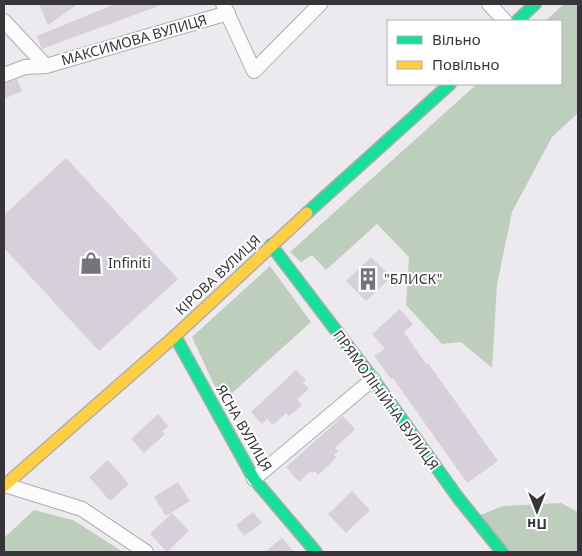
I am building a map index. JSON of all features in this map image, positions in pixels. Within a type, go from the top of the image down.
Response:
[{"type":"street","name":"МАКСИМОВА ВУЛИЦЯ","points":[[4,75],[25,67],[46,66],[226,8],[254,71],[320,4]]},
{"type":"street","points":[[489,4],[504,20]]},
{"type":"street","points":[[518,20],[535,4]]},
{"type":"street","points":[[4,21],[46,66]]},
{"type":"street","name":"КІРОВА ВУЛИЦЯ","points":[[4,486],[175,336],[271,245],[299,222],[449,85]]},
{"type":"street","name":"ПРЯМОЛІНІЙНА ВУЛИЦЯ","points":[[271,245],[373,379],[459,499],[502,552]]},
{"type":"street","name":"ЯСНА ВУЛИЦЯ","points":[[175,336],[254,479],[316,552]]},
{"type":"street","points":[[254,479],[373,379]]},
{"type":"street","points":[[4,486],[82,509],[146,552]]},
{"type":"green space","points":[[564,4],[578,4],[578,113],[552,137],[512,212],[497,285],[492,368],[461,342],[442,344],[406,305],[409,257],[377,224],[326,270],[312,255],[301,262],[290,252],[476,85],[562,85],[562,20],[546,20]]},
{"type":"green space","points":[[270,266],[311,322],[222,402],[192,337]]},
{"type":"green space","points":[[561,503],[578,512],[578,552],[508,552],[478,516],[503,506]]},
{"type":"green space","points":[[34,510],[73,520],[123,552],[4,552],[4,538]]},
{"type":"building","points":[[39,4],[78,4],[48,25]]},
{"type":"building","points":[[115,4],[161,5],[42,49],[37,36]]},
{"type":"building","points":[[17,79],[22,91],[4,99],[4,84]]},
{"type":"building","name":"Infiniti","points":[[66,158],[178,279],[99,351],[4,248],[4,215]]},
{"type":"building","name":"\"БЛИСК\"","points":[[371,257],[391,277],[366,301],[346,281]]},
{"type":"building","points":[[400,309],[413,324],[404,332],[498,461],[467,483],[393,378],[391,379],[374,356],[385,349],[372,334]]},
{"type":"building","points":[[296,370],[306,380],[303,382],[309,389],[297,399],[302,405],[289,416],[286,413],[273,425],[267,419],[262,424],[251,412]]},
{"type":"building","points":[[158,414],[168,426],[162,431],[165,434],[144,453],[131,439]]},
{"type":"building","points":[[343,416],[355,429],[335,448],[338,451],[334,455],[337,457],[318,475],[315,471],[312,473],[311,471],[299,482],[286,467]]},
{"type":"building","points":[[108,460],[129,484],[110,501],[89,477]]},
{"type":"building","points":[[178,482],[190,501],[166,516],[154,497]]},
{"type":"building","points":[[352,491],[370,510],[346,533],[328,514]]},
{"type":"building","points":[[253,512],[262,523],[244,536],[236,525]]},
{"type":"building","points":[[172,513],[189,531],[167,552],[150,534]]},
{"type":"building","points":[[282,538],[294,552],[265,552]]},
{"type":"traffic: fast","points":[[518,20],[535,4]]},
{"type":"traffic: fast","points":[[307,213],[449,85]]},
{"type":"traffic: fast","points":[[271,245],[373,379],[459,499],[502,552]]},
{"type":"traffic: fast","points":[[175,336],[254,479],[316,552]]},
{"type":"traffic: slow","points":[[4,486],[175,336],[307,213]]},
{"type":"place","name":"Infiniti","points":[[91,263]]},
{"type":"place","name":"\"БЛИСК\"","points":[[368,279]]}]
